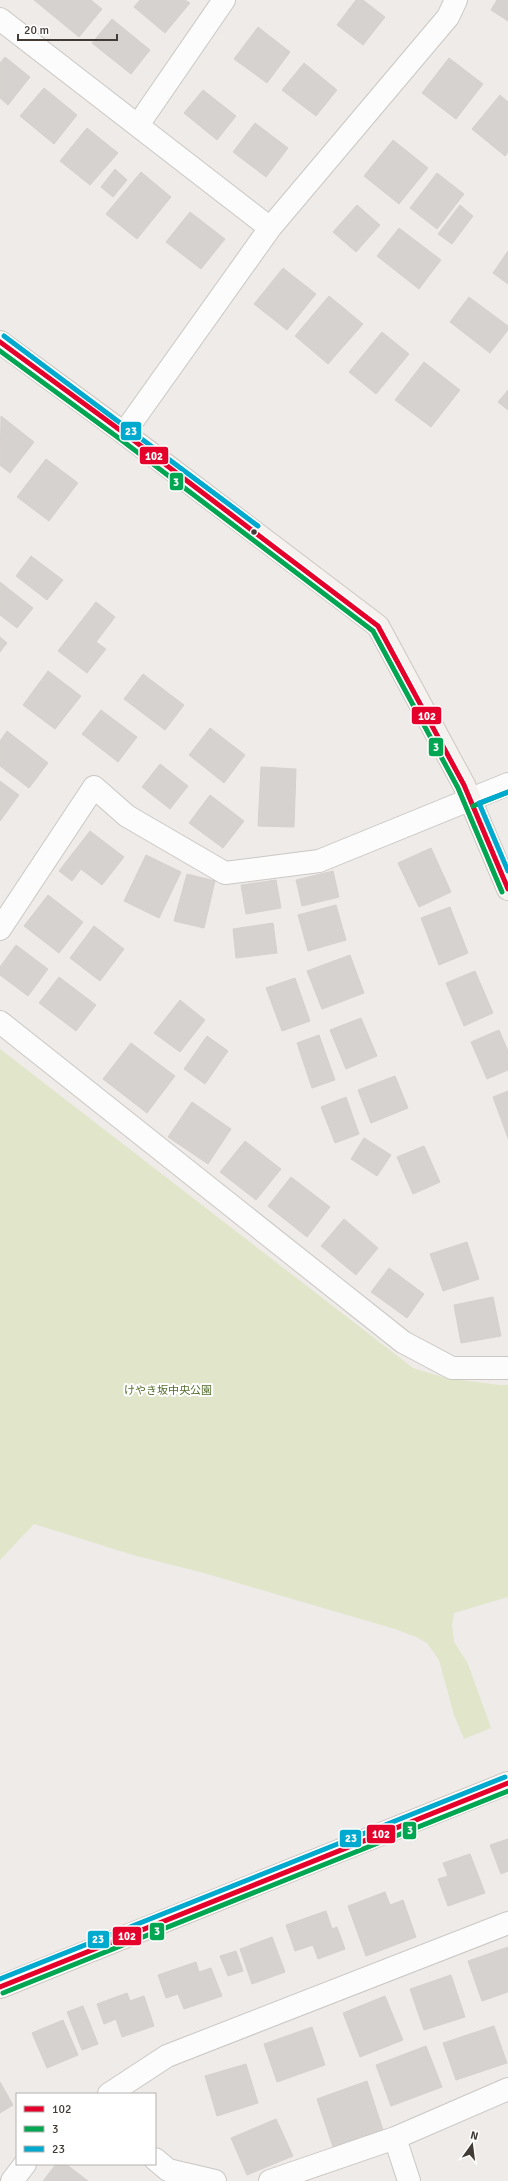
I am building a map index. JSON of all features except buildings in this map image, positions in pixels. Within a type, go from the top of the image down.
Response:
[{"type":"street","points":[[138,125],[224,0]]},
{"type":"street","points":[[124,433],[270,228],[448,17],[456,0]]},
{"type":"street","points":[[0,19],[270,228]]},
{"type":"street","points":[[0,342],[124,433],[378,626],[464,785],[508,890]]},
{"type":"street","points":[[0,929],[94,787],[127,816],[225,873],[319,860],[508,784]]},
{"type":"street","points":[[0,1022],[403,1342],[452,1368],[508,1368]]},
{"type":"street","points":[[0,1987],[508,1783]]},
{"type":"street","points":[[111,2093],[167,2056],[508,1923]]},
{"type":"street","points":[[270,2181],[395,2138],[508,2089]]},
{"type":"street","points":[[395,2138],[409,2181]]},
{"type":"street","points":[[156,2160],[168,2170],[215,2181]]},
{"type":"street","points":[[12,2181],[24,2165]]},
{"type":"green space","name":"けやき坂中央公園","points":[[0,1049],[413,1368],[446,1378],[508,1385],[508,1597],[454,1613],[452,1625],[454,1642],[468,1664],[491,1728],[464,1739],[454,1715],[439,1660],[427,1643],[395,1629],[204,1573],[133,1555],[34,1524],[0,1560]]},
{"type":"transit line","name":"23","points":[[4,336],[258,526]]},
{"type":"transit line","name":"102","points":[[0,342],[124,433],[378,626],[464,785],[508,889]]},
{"type":"transit line","name":"3","points":[[0,351],[120,439],[373,631],[458,788],[502,892]]},
{"type":"transit line","name":"3","points":[[473,806],[508,792]]},
{"type":"transit line","name":"23","points":[[508,792],[479,803],[508,871]]},
{"type":"transit line","name":"23","points":[[0,1979],[505,1777]]},
{"type":"transit line","name":"102","points":[[0,1987],[508,1783]]},
{"type":"transit line","name":"3","points":[[3,1993],[508,1791]]}]
